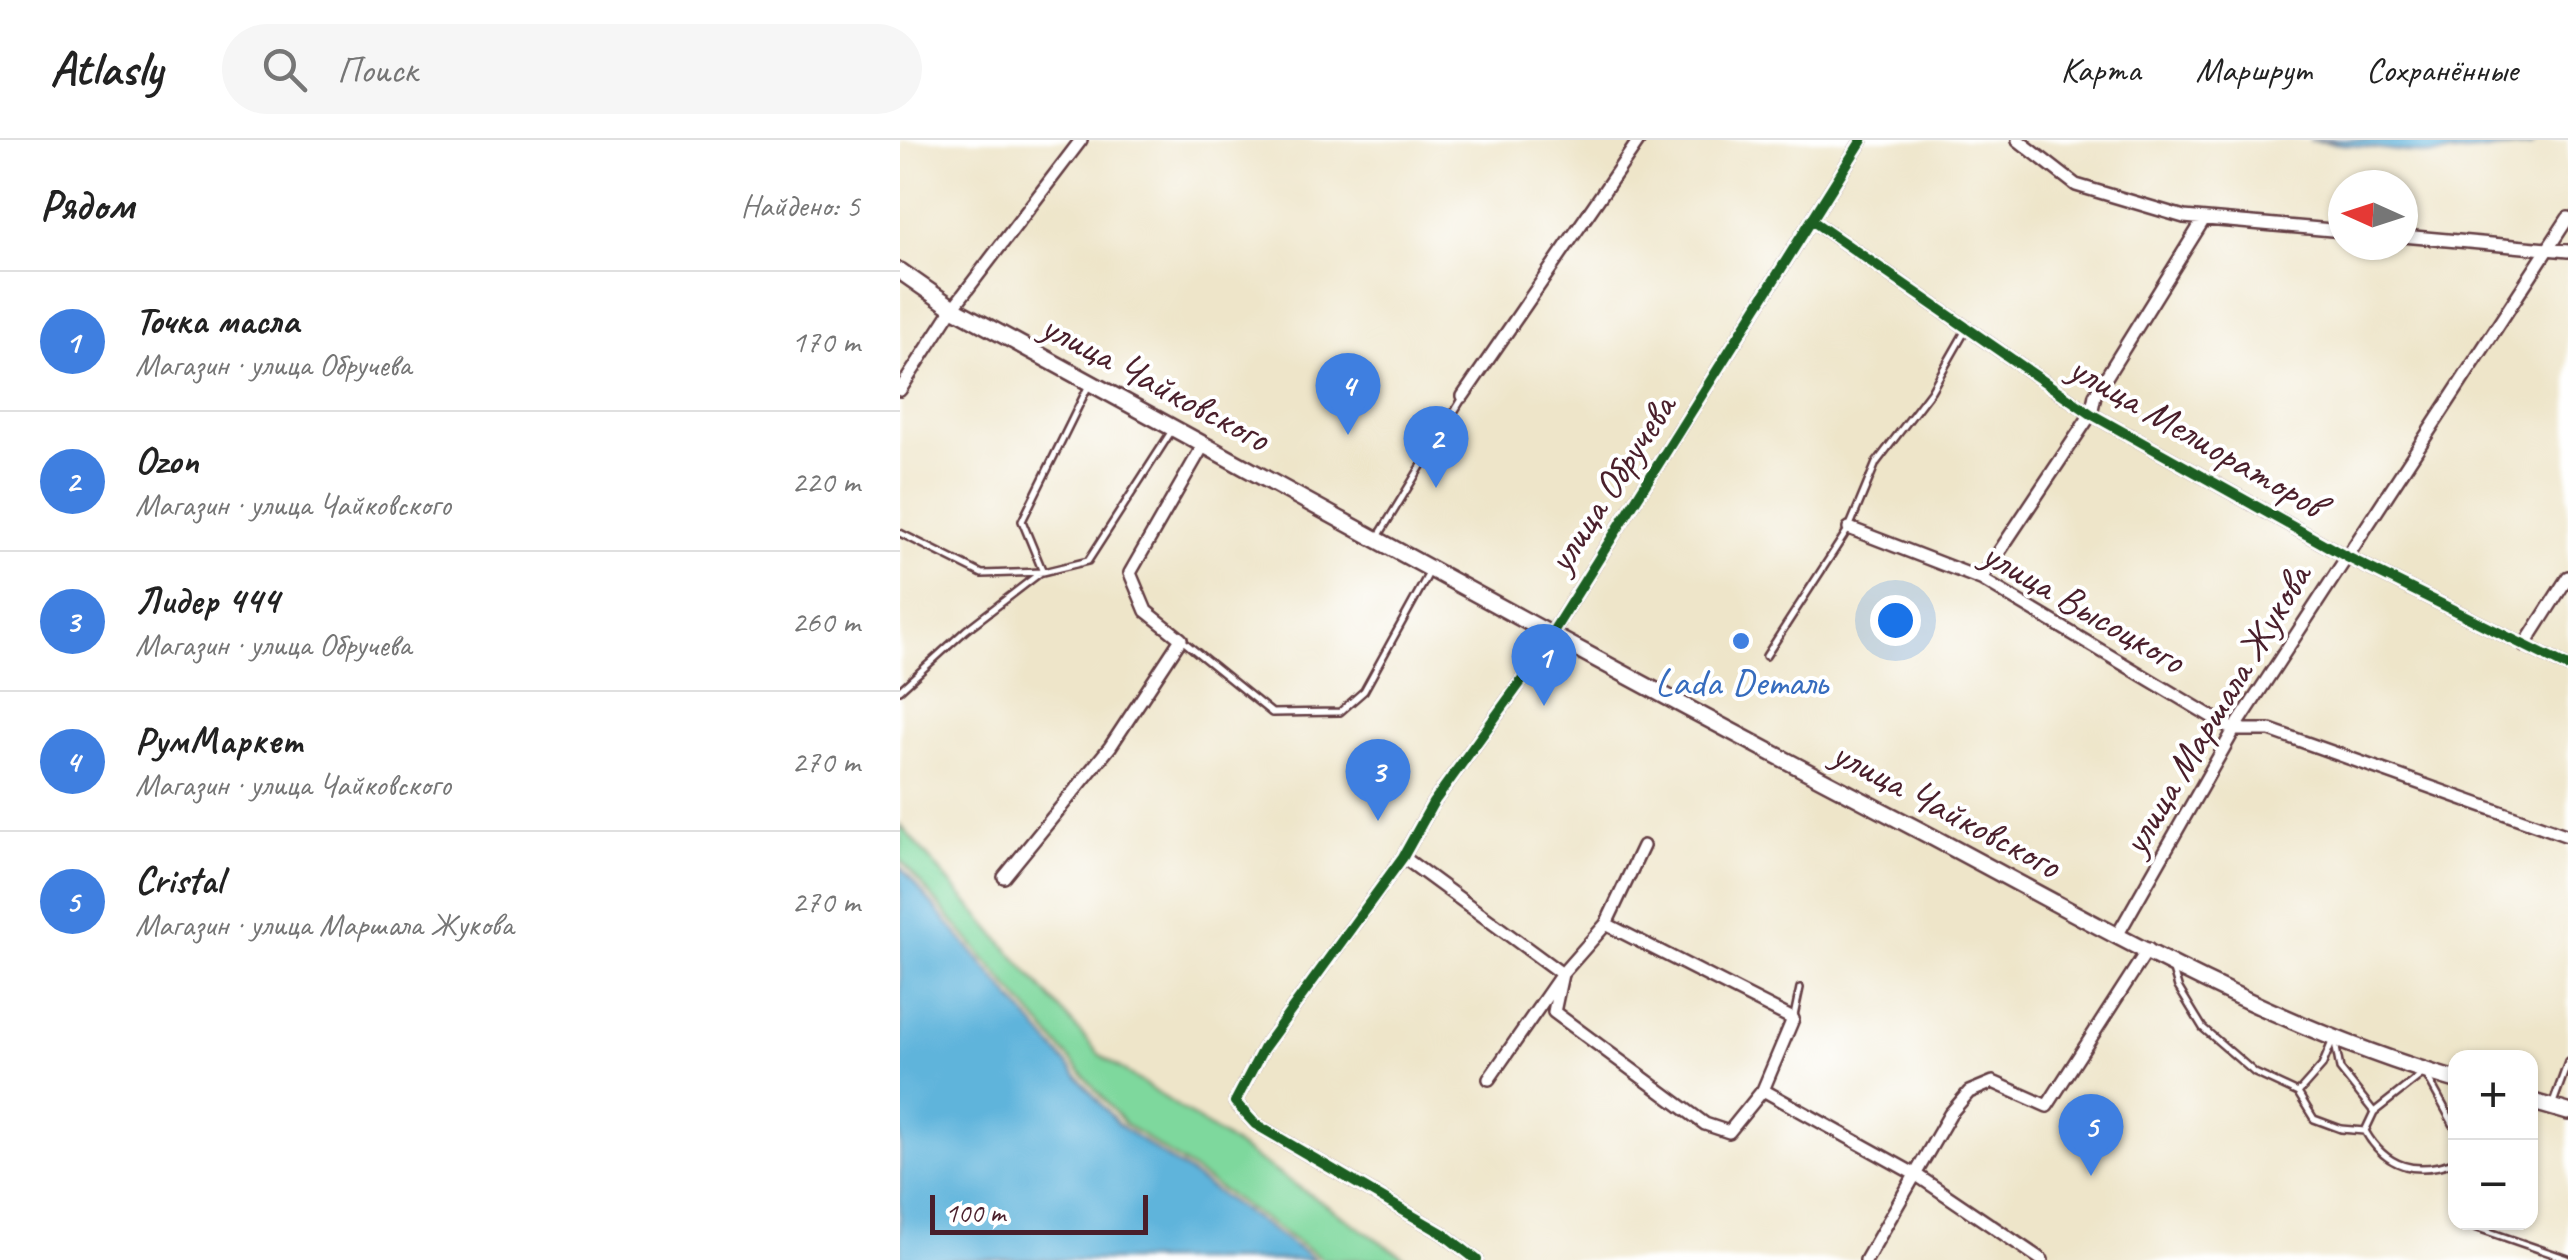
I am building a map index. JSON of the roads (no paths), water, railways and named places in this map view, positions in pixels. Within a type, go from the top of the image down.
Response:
[{"type":"main road","name":"улица Чайковского","points":[[900,271],[953,308],[1747,740],[2148,950],[2272,1014],[2448,1078]]},
{"type":"street","points":[[900,390],[953,308],[1082,140]]},
{"type":"street","points":[[1463,396],[1639,140]]},
{"type":"street","name":"улица Обручева","points":[[1478,1260],[1442,1234],[1254,1124],[1235,1102],[1263,1049],[1403,857],[1434,803],[1525,676],[1550,631],[1814,222],[1862,140]]},
{"type":"street","points":[[2018,140],[2076,185],[2204,219],[2328,230]]},
{"type":"street","name":"улица Маршала Жукова","points":[[2118,934],[2234,730],[2568,218]]},
{"type":"street","points":[[1981,579],[2091,414],[2095,395],[2204,219]]},
{"type":"street","name":"улица Мелиораторов","points":[[1814,222],[2091,414],[2346,557],[2568,667]]},
{"type":"street","points":[[2418,237],[2568,251]]},
{"type":"street","points":[[1004,877],[1110,747],[1181,640],[1146,611],[1130,573],[1204,444]]},
{"type":"street","name":"улица Высоцкого","points":[[1849,528],[1981,579],[2234,730],[2270,730],[2568,836]]},
{"type":"street","points":[[2524,646],[2568,578]]},
{"type":"street","points":[[1490,1079],[1562,974],[1606,924],[1643,846]]},
{"type":"street","points":[[1403,857],[1562,974]]},
{"type":"street","points":[[1562,974],[1554,1012],[1705,1124],[1728,1132],[1763,1090],[1793,1019],[1606,924]]},
{"type":"street","points":[[1866,1260],[1918,1176],[1950,1114],[1968,1092],[1993,1082],[2046,1106],[2148,950]]},
{"type":"street","points":[[1763,1090],[1918,1176],[2042,1260]]},
{"type":"lane","points":[[1766,656],[1802,593],[1849,528],[1876,462],[1931,391],[1968,326]]},
{"type":"lane","points":[[1043,572],[1022,521],[1090,382]]},
{"type":"lane","points":[[1378,537],[1463,396]]},
{"type":"lane","points":[[900,533],[982,574],[1043,572],[1088,561],[1174,428]]},
{"type":"lane","points":[[1181,640],[1272,713],[1340,712],[1364,690],[1432,567]]},
{"type":"lane","points":[[900,690],[966,630],[1043,572]]},
{"type":"lane","points":[[2172,962],[2178,988],[2203,1028],[2255,1073],[2298,1093],[2314,1118],[2341,1130],[2365,1132]]},
{"type":"lane","points":[[1793,1019],[1800,988]]},
{"type":"lane","points":[[2298,1093],[2322,1066],[2334,1037]]},
{"type":"lane","points":[[2334,1037],[2340,1069],[2374,1112]]},
{"type":"lane","points":[[2560,1110],[2568,1062]]},
{"type":"lane","points":[[2365,1132],[2374,1112],[2425,1071],[2448,1114]]},
{"type":"lane","points":[[2365,1132],[2378,1155],[2406,1166],[2432,1170],[2448,1164]]},
{"type":"lane","points":[[2484,1230],[2568,1259]]},
{"type":"water","points":[[2309,140],[2535,140],[2532,146],[2430,155]]},
{"type":"water","points":[[900,866],[1118,1124],[1315,1260],[900,1260]]},
{"type":"place","name":"РумМаркет","points":[[1348,435]]},
{"type":"place","name":"Ozon","points":[[1436,488]]},
{"type":"place","name":"Lada Dеталь","points":[[1741,641]]},
{"type":"place","name":"Точка масла","points":[[1544,706]]},
{"type":"place","name":"Лидер 444","points":[[1378,821]]},
{"type":"place","name":"Cristal","points":[[2091,1176]]}]
